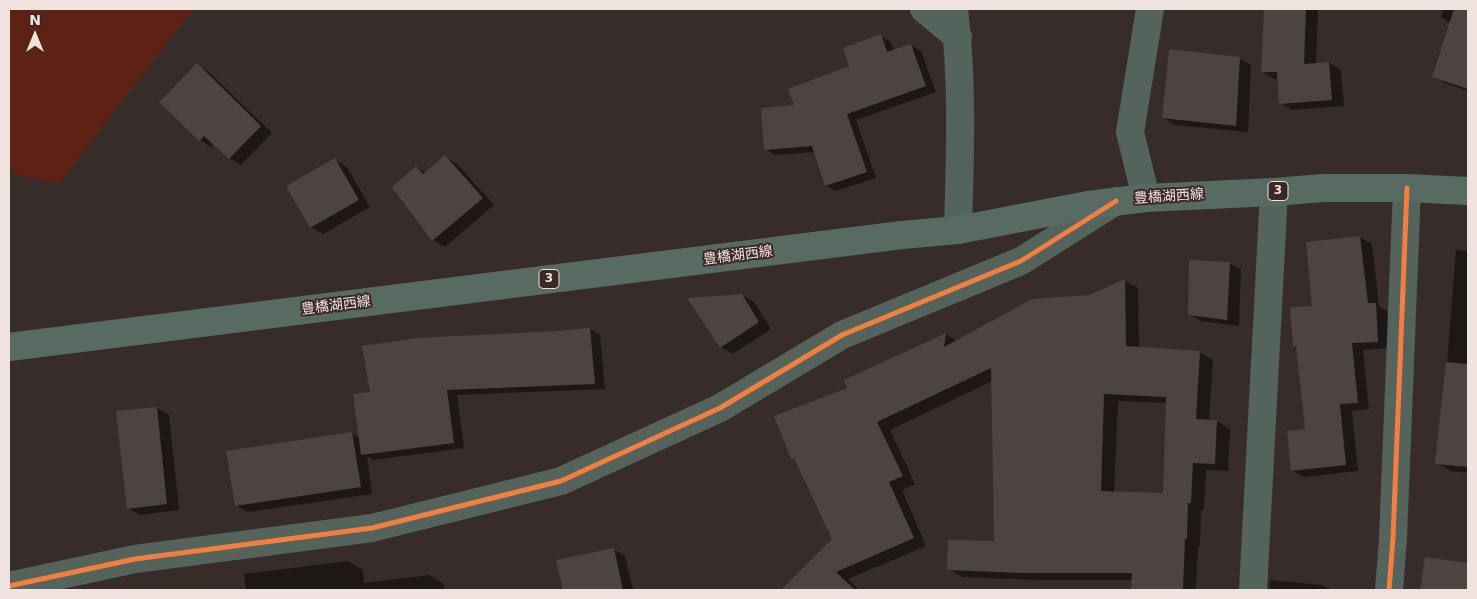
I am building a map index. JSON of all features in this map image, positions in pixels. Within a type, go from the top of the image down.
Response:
[{"type":"main road","name":"豊橋湖西線","points":[[9,347],[902,235],[958,230],[1116,201],[1323,188],[1407,188],[1468,191]]},
{"type":"street","points":[[924,9],[958,37]]},
{"type":"street","points":[[954,9],[958,37],[961,115],[958,230]]},
{"type":"street","points":[[1146,198],[1130,132],[1150,9]]},
{"type":"street","points":[[1390,590],[1407,188]]},
{"type":"street","points":[[1253,590],[1274,192]]},
{"type":"street","points":[[9,586],[135,559],[372,528],[561,481],[720,408],[842,335],[1020,261],[1116,201]]},
{"type":"shaded area","points":[[9,9],[193,9],[58,184],[9,172]]},
{"type":"building","points":[[1264,9],[1306,9],[1304,64],[1329,62],[1332,100],[1279,104],[1277,72],[1261,72]]},
{"type":"building","points":[[1454,9],[1468,9],[1468,89],[1432,77]]},
{"type":"building","points":[[881,34],[887,52],[911,44],[926,86],[847,114],[867,172],[825,186],[812,146],[764,150],[761,108],[794,105],[788,89],[849,66],[843,48]]},
{"type":"building","points":[[1169,49],[1240,57],[1236,126],[1162,118]]},
{"type":"building","points":[[197,63],[261,126],[229,159],[204,136],[199,141],[159,102]]},
{"type":"building","points":[[445,155],[483,198],[432,241],[392,187],[416,166],[423,174]]},
{"type":"building","points":[[335,158],[359,200],[310,228],[286,186]]},
{"type":"building","points":[[1360,236],[1368,303],[1376,303],[1378,342],[1352,343],[1358,403],[1340,404],[1346,465],[1291,471],[1287,431],[1305,429],[1296,346],[1293,347],[1290,307],[1312,306],[1306,242]]},
{"type":"building","points":[[1189,260],[1230,262],[1227,320],[1188,315]]},
{"type":"building","points":[[1125,279],[1126,346],[1200,351],[1196,419],[1217,420],[1215,464],[1193,463],[1191,503],[1188,503],[1187,539],[1185,539],[1183,590],[1131,590],[1132,573],[1024,573],[947,570],[948,540],[994,541],[991,368],[877,422],[903,476],[889,482],[914,538],[836,572],[855,590],[781,590],[832,539],[794,458],[791,459],[774,416],[847,388],[844,380],[946,333],[944,347],[1032,299],[1089,295]],"holes":[[[1104,394],[1166,397],[1163,493],[1101,491]]]},
{"type":"building","points":[[742,294],[759,322],[720,348],[687,298]]},
{"type":"building","points":[[590,328],[595,384],[447,390],[454,443],[361,455],[353,394],[370,392],[362,346],[417,338]]},
{"type":"building","points":[[1446,362],[1468,364],[1468,467],[1435,464]]},
{"type":"building","points":[[157,407],[167,504],[127,509],[116,411]]},
{"type":"building","points":[[352,432],[361,487],[235,506],[226,451]]},
{"type":"building","points":[[614,548],[623,590],[563,590],[556,560]]},
{"type":"building","points":[[1425,557],[1468,563],[1468,590],[1420,590]]},
{"type":"cycle path","points":[[1389,590],[1393,538],[1407,188]]},
{"type":"cycle path","points":[[9,586],[135,559],[372,528],[561,481],[720,408],[842,335],[1021,261],[1116,201]]}]
